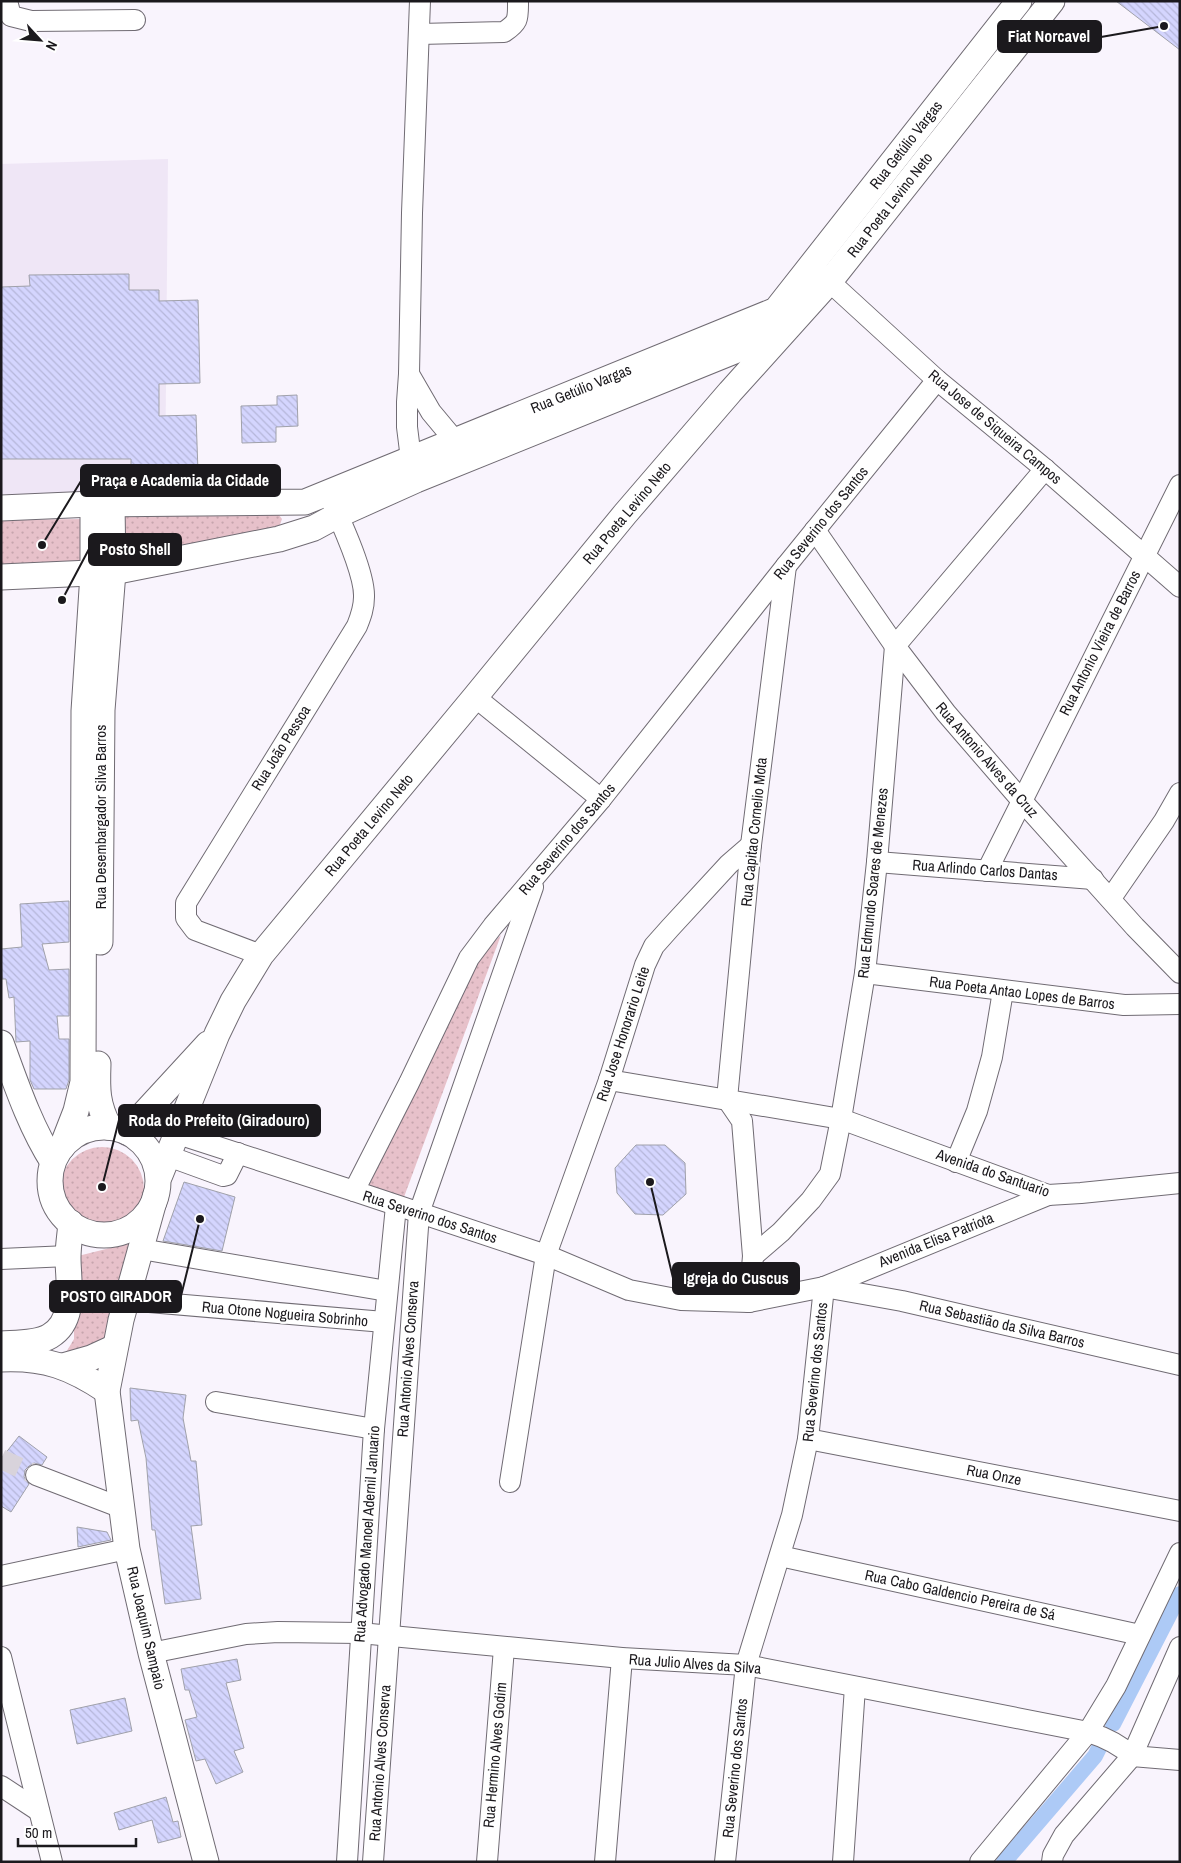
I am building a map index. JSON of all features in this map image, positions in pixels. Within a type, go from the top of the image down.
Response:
[{"type":"main road","name":"Rua Getúlio Vargas","points":[[459,452],[522,413],[776,310],[821,273],[1019,1]]},
{"type":"main road","name":"Rua Poeta Levino Neto","points":[[161,1175],[217,1034],[233,1001],[261,954],[476,698],[632,506],[730,392],[786,331],[821,273],[1052,1]]},
{"type":"main road","name":"Rua Getúlio Vargas","points":[[1,508],[102,504],[305,502],[333,504],[459,452],[786,331]]},
{"type":"main road","name":"Rua Desembargador Silva Barros","points":[[102,504],[103,573],[93,711],[92,956],[97,1094],[102,1113],[118,1129]]},
{"type":"main road","name":"Rua Getúlio Vargas","points":[[1,578],[103,573],[279,539],[314,528],[333,504]]},
{"type":"main road","name":"Rua Desembargador Silva Barros","points":[[58,1154],[76,1111],[82,1082],[92,956]]},
{"type":"main road","name":"Rua Poeta Levino Neto","points":[[118,1129],[217,1034]]},
{"type":"main road","points":[[1,1043],[38,1137],[58,1154]]},
{"type":"main road","points":[[92,1128],[118,1129],[142,1142],[153,1157],[161,1175],[149,1210],[137,1223],[121,1232],[104,1235],[86,1232],[71,1223],[59,1210],[52,1194],[50,1178],[58,1154],[76,1135],[92,1128]]},
{"type":"main road","name":"Rua Joaquim Sampaio","points":[[161,1175],[126,1300],[107,1391],[127,1548],[151,1654],[206,1862]]},
{"type":"main road","points":[[1,1344],[30,1342],[48,1337],[56,1332],[61,1325],[69,1304],[68,1256],[71,1223]]},
{"type":"main road","points":[[63,1366],[91,1358],[115,1347]]},
{"type":"main road","points":[[1,1360],[32,1360],[63,1366],[107,1391]]},
{"type":"street","points":[[7,1],[12,16],[31,20],[135,20]]},
{"type":"street","points":[[414,470],[407,427],[410,374],[412,213],[420,1]]},
{"type":"street","points":[[419,34],[504,32],[515,25],[518,18],[518,1]]},
{"type":"street","name":"Rua Jose de Siqueira Campos","points":[[821,273],[937,380],[1045,469],[1180,587]]},
{"type":"street","points":[[410,374],[431,412],[459,452]]},
{"type":"street","name":"Rua Severino dos Santos","points":[[725,1862],[746,1665],[792,1514],[808,1439],[824,1287],[749,1302],[681,1300],[636,1291],[546,1255],[354,1191],[469,958],[601,799],[937,380]]},
{"type":"street","points":[[895,646],[1045,469]]},
{"type":"street","name":"Rua Antonio Vieira de Barros","points":[[987,871],[1180,485]]},
{"type":"street","name":"Rua João Pessoa","points":[[261,954],[195,930],[186,918],[186,903],[357,626],[363,611],[363,580],[333,504]]},
{"type":"street","name":"Rua Antonio Alves da Cruz","points":[[815,530],[895,646],[946,713],[1022,801],[1180,973]]},
{"type":"street","name":"Rua Capitao Cornelio Mota","points":[[727,1099],[752,844],[786,566]]},
{"type":"street","name":"Rua Edmundo Soares de Menezes","points":[[753,1256],[811,1200],[830,1174],[865,973],[877,862],[895,646]]},
{"type":"street","points":[[476,698],[601,799]]},
{"type":"street","points":[[1111,898],[1154,837],[1180,793]]},
{"type":"street","name":"Rua Jose Honorario Leite","points":[[510,1482],[546,1255],[609,1080],[645,965],[654,946],[729,864],[752,844]]},
{"type":"street","name":"Rua Arlindo Carlos Dantas","points":[[877,862],[1093,879]]},
{"type":"street","name":"Rua Antonio Alves Conserva","points":[[373,1862],[419,1213],[537,875]]},
{"type":"street","name":"Rua Poeta Antao Lopes de Barros","points":[[865,973],[1124,1005],[1180,1004]]},
{"type":"street","points":[[956,1162],[977,1111],[992,1057],[1003,991]]},
{"type":"street","name":"Avenida do Santuario","points":[[609,1080],[841,1119],[1048,1194],[1081,1193],[1180,1183]]},
{"type":"street","points":[[727,1099],[742,1121],[753,1256],[749,1302]]},
{"type":"street","points":[[178,1134],[354,1191]]},
{"type":"street","points":[[161,1175],[227,1175],[238,1154]]},
{"type":"street","name":"Avenida Elisa Patriota","points":[[824,1287],[1048,1194]]},
{"type":"street","name":"Rua Advogado Manoel Adernil Januario","points":[[347,1862],[374,1429],[396,1206]]},
{"type":"street","points":[[140,1249],[387,1291]]},
{"type":"street","points":[[1,1258],[68,1256]]},
{"type":"street","name":"Rua Sebastião da Silva Barros","points":[[824,1287],[902,1301],[1180,1365]]},
{"type":"street","name":"Rua Otone Nogueira Sobrinho","points":[[126,1300],[384,1322]]},
{"type":"street","points":[[216,1402],[374,1429]]},
{"type":"street","name":"Rua Onze","points":[[808,1439],[1180,1511]]},
{"type":"street","points":[[36,1475],[122,1508]]},
{"type":"street","points":[[1,1576],[127,1548]]},
{"type":"street","points":[[980,1862],[1093,1733],[1180,1553]]},
{"type":"street","name":"Rua Cabo Galdencio Pereira de Sá","points":[[780,1556],[1140,1635]]},
{"type":"street","name":"Rua Julio Alves da Silva","points":[[151,1654],[246,1634],[278,1632],[360,1634],[622,1658],[746,1665],[1093,1733],[1127,1752]]},
{"type":"street","points":[[1051,1859],[1064,1835],[1127,1752],[1180,1647]]},
{"type":"street","name":"Rua Hermino Alves Godim","points":[[487,1862],[504,1648]]},
{"type":"street","points":[[1,1657],[52,1862]]},
{"type":"street","points":[[605,1862],[622,1658]]},
{"type":"street","points":[[843,1862],[855,1686]]},
{"type":"street","points":[[1127,1752],[1180,1760]]},
{"type":"street","points":[[1,1786],[39,1811]]},
{"type":"shaded area","points":[[168,159],[165,494],[1,494],[1,164]]},
{"type":"shaded area","points":[[276,511],[282,519],[278,530],[267,533],[144,550],[128,546],[119,537],[120,523],[128,514]]},
{"type":"shaded area","points":[[83,519],[83,570],[1,571],[1,520]]},
{"type":"shaded area","points":[[501,935],[404,1197],[367,1188],[476,960]]},
{"type":"shaded area","points":[[102,1147],[118,1150],[132,1159],[141,1173],[144,1189],[141,1205],[132,1219],[118,1228],[102,1231],[86,1228],[72,1219],[63,1205],[60,1189],[63,1173],[72,1159],[86,1150]]},
{"type":"shaded area","points":[[134,1242],[106,1343],[65,1354],[74,1339],[74,1257]]},
{"type":"building","points":[[1116,1],[1180,1],[1180,50]]},
{"type":"building","points":[[129,274],[129,290],[159,290],[159,301],[198,300],[200,383],[159,384],[159,416],[196,415],[198,472],[131,473],[131,459],[1,459],[1,287],[30,286],[29,275]]},
{"type":"building","points":[[297,395],[298,426],[276,427],[276,442],[242,443],[241,406],[277,405],[277,396]]},
{"type":"building","points":[[69,901],[69,942],[42,944],[49,970],[69,969],[69,1016],[57,1016],[59,1039],[69,1039],[69,1080],[66,1089],[34,1089],[30,1080],[30,1041],[16,1042],[14,997],[9,998],[6,979],[2,979],[1,949],[22,947],[20,904]]},
{"type":"building","points":[[636,1145],[665,1145],[685,1163],[686,1194],[663,1215],[635,1214],[617,1193],[615,1168]]},
{"type":"building","points":[[184,1182],[235,1197],[222,1251],[163,1241]]},
{"type":"building","points":[[130,1388],[186,1395],[183,1418],[191,1461],[196,1461],[202,1525],[191,1526],[201,1599],[165,1604],[155,1530],[152,1530],[146,1458],[138,1420],[131,1421]]},
{"type":"building","points":[[19,1436],[47,1457],[42,1465],[34,1463],[25,1470],[24,1477],[29,1484],[11,1512],[1,1506],[1,1459]]},
{"type":"building","points":[[77,1527],[107,1532],[111,1540],[78,1547]]},
{"type":"building","points":[[237,1659],[241,1680],[226,1683],[244,1748],[234,1751],[243,1772],[216,1784],[205,1759],[196,1761],[185,1720],[197,1717],[189,1690],[185,1690],[181,1669]]},
{"type":"building","points":[[125,1698],[132,1731],[77,1744],[70,1710]]},
{"type":"building","points":[[166,1797],[173,1822],[178,1821],[181,1837],[158,1843],[152,1820],[119,1830],[114,1813]]},
{"type":"waterway","points":[[1113,1724],[1180,1594]]},
{"type":"waterway","points":[[1004,1862],[1095,1756],[1101,1744]]},
{"type":"tunnel","points":[[1,1459],[36,1475]]},
{"type":"place","name":"Fiat Norcavel","points":[[1164,26]]},
{"type":"place","name":"Praça e Academia da Cidade","points":[[42,545]]},
{"type":"place","name":"Posto Shell","points":[[62,600]]},
{"type":"place","name":"Igreja do Cuscus","points":[[650,1182]]},
{"type":"place","name":"Roda do Prefeito (Giradouro)","points":[[102,1187]]},
{"type":"place","name":"POSTO GIRADOR","points":[[200,1219]]}]
